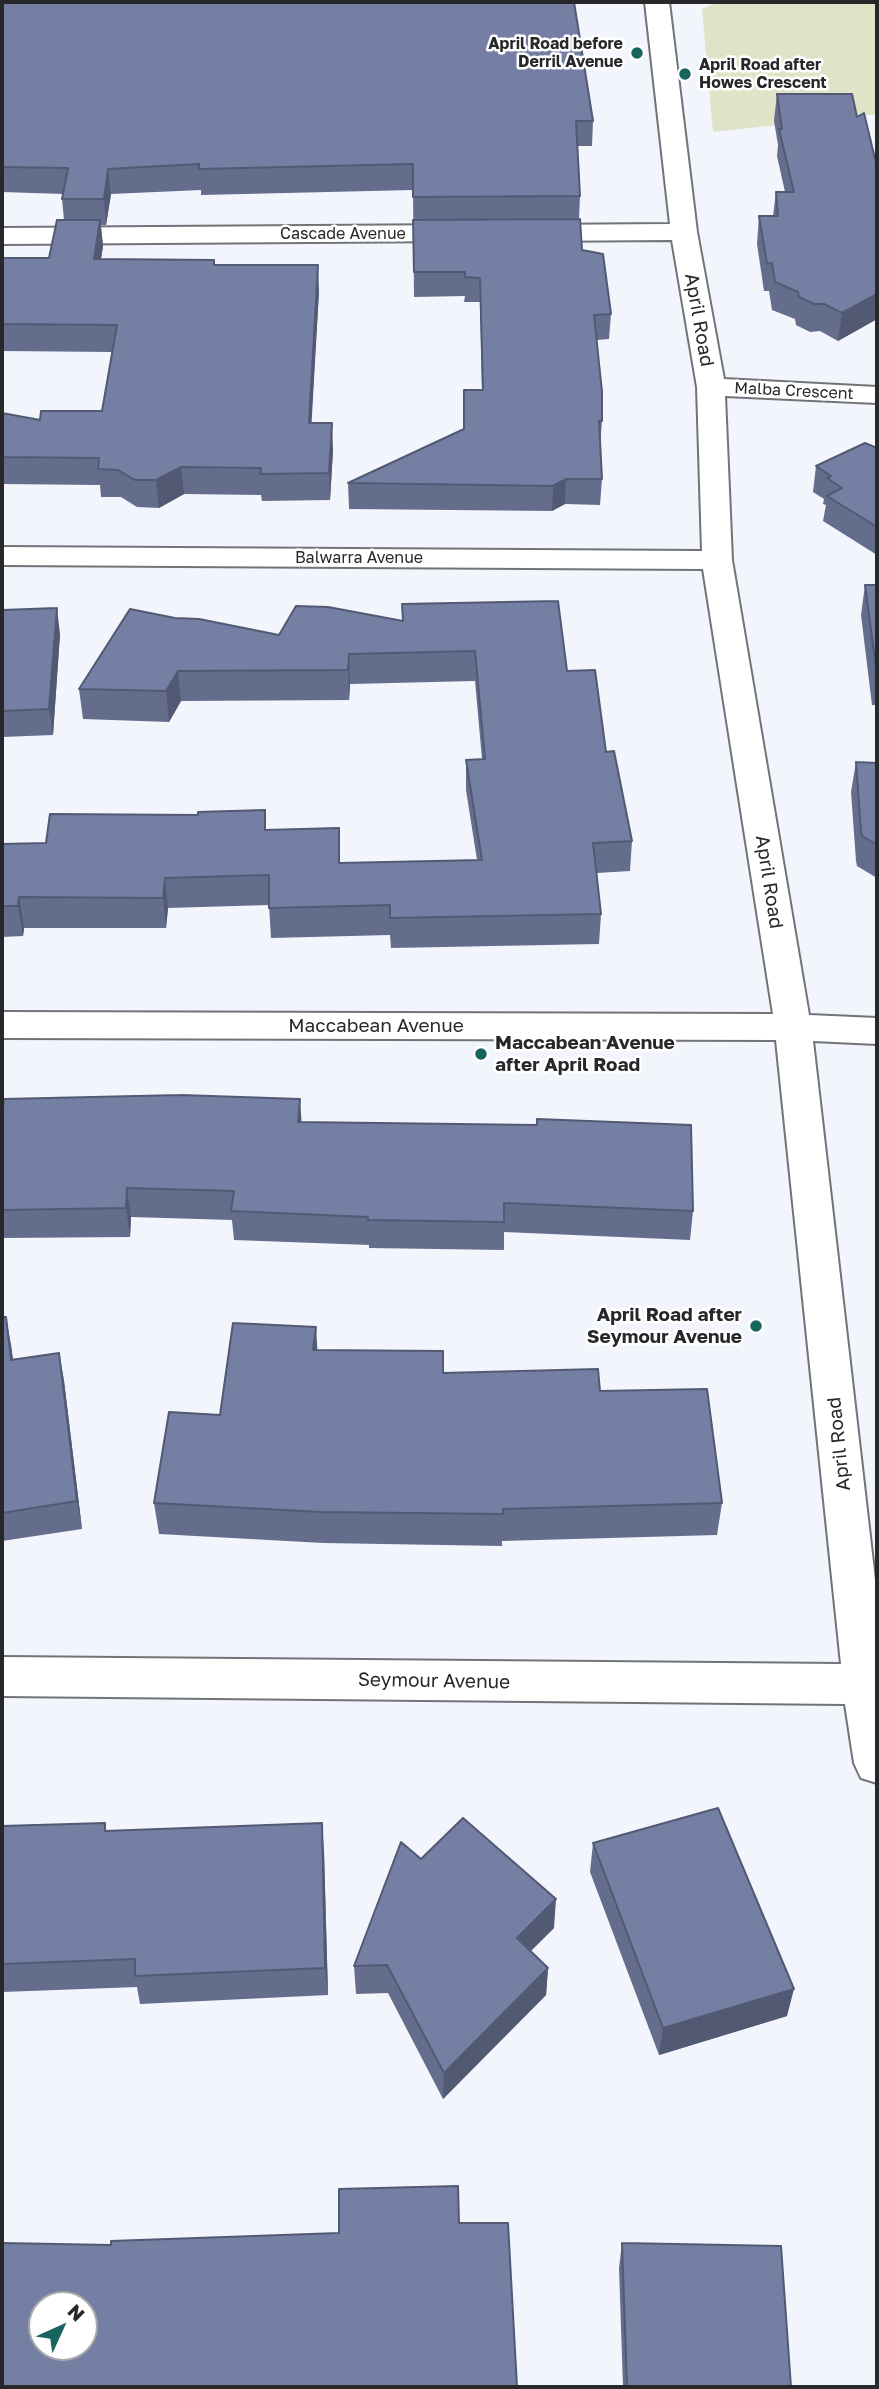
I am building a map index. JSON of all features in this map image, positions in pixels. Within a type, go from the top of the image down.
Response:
[{"type":"street","name":"April Road","points":[[657,2],[684,232],[711,387],[717,560],[793,1027],[865,1684],[877,1763]]},
{"type":"street","name":"Cascade Avenue","points":[[2,236],[684,232]]},
{"type":"street","name":"Malba Crescent","points":[[711,387],[877,395]]},
{"type":"street","name":"Balwarra Avenue","points":[[2,556],[717,560]]},
{"type":"street","name":"Maccabean Avenue","points":[[2,1025],[793,1027],[877,1031]]},
{"type":"street","name":"Seymour Avenue","points":[[2,1677],[865,1684]]},
{"type":"green space","points":[[718,2],[877,4],[877,114],[713,132],[702,9]]},
{"type":"building","points":[[2,2],[574,2],[593,121],[576,121],[580,196],[413,197],[413,164],[199,169],[199,164],[108,169],[104,199],[62,199],[68,168],[2,167]]},
{"type":"building","points":[[777,94],[852,94],[857,117],[864,113],[877,163],[877,294],[842,313],[824,304],[814,304],[799,297],[798,292],[775,282],[772,263],[767,264],[759,216],[778,216],[776,192],[794,192],[779,129],[782,129]]},
{"type":"building","points":[[580,219],[582,250],[603,254],[611,314],[594,315],[602,392],[602,421],[599,421],[602,479],[566,479],[553,486],[348,483],[464,429],[464,390],[483,390],[480,278],[465,277],[465,272],[414,272],[413,220]]},
{"type":"building","points":[[57,220],[100,220],[94,259],[214,260],[214,265],[318,265],[309,423],[332,423],[329,473],[260,474],[261,468],[181,467],[156,480],[135,480],[118,470],[98,469],[99,458],[2,457],[2,413],[40,420],[41,411],[102,411],[117,325],[2,324],[2,258],[49,258]]},
{"type":"building","points":[[865,443],[877,448],[877,527],[827,496],[842,488],[816,466]]},
{"type":"building","points":[[865,585],[877,585],[877,675]]},
{"type":"building","points":[[558,601],[567,671],[595,670],[606,752],[614,751],[632,841],[593,843],[601,914],[390,918],[390,905],[269,908],[269,875],[165,878],[163,898],[19,897],[18,906],[2,906],[2,844],[46,843],[50,814],[198,815],[198,812],[265,810],[265,830],[339,828],[339,863],[482,860],[466,760],[485,759],[475,651],[349,654],[348,670],[178,671],[166,691],[79,689],[130,609],[279,635],[296,606],[328,607],[403,621],[402,604]]},
{"type":"building","points":[[57,608],[49,709],[2,711],[2,610]]},
{"type":"building","points":[[856,762],[877,763],[877,845],[862,836]]},
{"type":"building","points":[[181,1095],[300,1099],[298,1122],[537,1125],[537,1119],[691,1125],[693,1211],[504,1203],[504,1222],[368,1220],[368,1217],[231,1211],[234,1191],[127,1188],[126,1208],[2,1210],[4,1099]]},
{"type":"building","points":[[2,1317],[6,1317],[11,1360],[59,1353],[77,1501],[2,1513]]},
{"type":"building","points":[[233,1323],[316,1327],[313,1350],[443,1351],[443,1373],[598,1369],[600,1391],[707,1389],[722,1503],[503,1509],[503,1514],[321,1512],[154,1503],[169,1412],[220,1415]]},
{"type":"building","points":[[718,1808],[794,1989],[663,2028],[593,1843]]},
{"type":"building","points":[[463,1818],[556,1899],[517,1938],[548,1968],[444,2073],[387,1965],[354,1966],[401,1842],[421,1859]]},
{"type":"building","points":[[105,1823],[105,1831],[322,1823],[325,1968],[135,1976],[135,1959],[2,1964],[2,1826]]},
{"type":"building","points":[[458,2186],[459,2223],[508,2223],[517,2387],[2,2387],[2,2243],[111,2245],[111,2241],[339,2233],[339,2189]]},
{"type":"building","points":[[622,2243],[781,2246],[791,2387],[627,2387]]},
{"type":"place","name":"April Road before Derril Avenue","points":[[637,53]]},
{"type":"place","name":"April Road after Howes Crescent","points":[[685,74]]},
{"type":"place","name":"Maccabean Avenue after April Road","points":[[481,1054]]},
{"type":"place","name":"April Road after Seymour Avenue","points":[[756,1326]]}]
